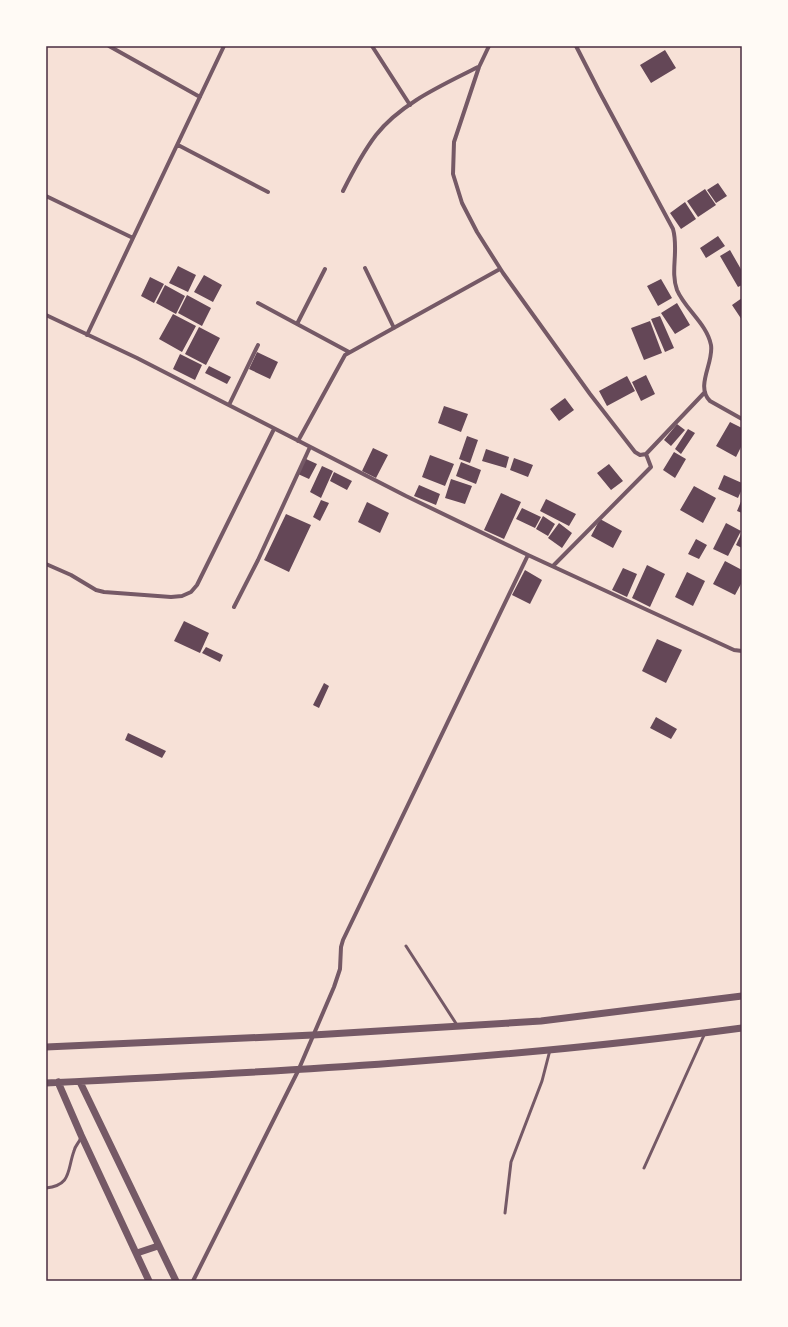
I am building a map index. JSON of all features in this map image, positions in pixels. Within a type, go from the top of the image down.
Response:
[{"type":"street","points":[[109,46],[200,97]]},
{"type":"street","points":[[87,335],[224,46]]},
{"type":"street","points":[[372,46],[410,105]]},
{"type":"street","points":[[489,46],[479,67],[454,142],[453,174],[462,203],[477,232],[500,269],[590,394],[635,452],[640,455],[646,454],[705,392]]},
{"type":"street","points":[[582,46],[576,47],[673,229],[676,240],[674,281],[678,292],[706,332],[711,343],[711,354],[704,388],[705,392],[710,400],[742,419]]},
{"type":"street","points":[[343,191],[360,158],[377,134],[389,121],[410,105],[439,87],[479,67]]},
{"type":"street","points":[[178,145],[268,192]]},
{"type":"street","points":[[46,196],[133,238]]},
{"type":"street","points":[[365,268],[394,328]]},
{"type":"street","points":[[297,324],[325,269]]},
{"type":"street","points":[[298,441],[345,355],[500,269]]},
{"type":"street","points":[[258,303],[349,352]]},
{"type":"street","points":[[46,315],[229,405],[406,496],[528,555],[734,650],[742,651]]},
{"type":"street","points":[[229,405],[258,345]]},
{"type":"street","points":[[46,564],[71,574],[96,590],[104,592],[171,597],[182,596],[191,592],[197,585],[274,429]]},
{"type":"street","points":[[234,608],[258,560],[310,447]]},
{"type":"street","points":[[553,566],[651,467],[646,454]]},
{"type":"street","points":[[193,1281],[298,1071],[334,987],[340,969],[341,947],[343,940],[528,555]]},
{"type":"street","points":[[46,1047],[313,1035],[541,1021],[742,996]]},
{"type":"street","points":[[46,1083],[298,1071],[550,1050],[742,1028]]},
{"type":"street","points":[[58,1082],[81,1135],[150,1281]]},
{"type":"street","points":[[80,1082],[176,1281]]},
{"type":"street","points":[[137,1253],[158,1246]]},
{"type":"lane","points":[[406,946],[457,1026]]},
{"type":"lane","points":[[644,1168],[705,1033]]},
{"type":"lane","points":[[505,1213],[511,1162],[542,1081],[550,1050]]},
{"type":"lane","points":[[46,1188],[58,1186],[64,1181],[70,1170],[74,1150],[79,1144],[81,1135]]},
{"type":"building","points":[[665,50],[676,68],[651,83],[640,65]]},
{"type":"building","points":[[718,183],[727,196],[716,203],[707,190]]},
{"type":"building","points":[[705,189],[716,205],[698,217],[687,201]]},
{"type":"building","points":[[685,202],[696,219],[681,229],[670,213]]},
{"type":"building","points":[[718,236],[725,246],[706,258],[700,248]]},
{"type":"building","points":[[730,250],[742,271],[742,285],[738,287],[720,256]]},
{"type":"building","points":[[178,266],[196,275],[188,292],[169,283]]},
{"type":"building","points":[[204,275],[222,285],[213,302],[194,292]]},
{"type":"building","points":[[150,277],[164,284],[154,303],[141,296]]},
{"type":"building","points":[[661,279],[672,298],[658,306],[647,286]]},
{"type":"building","points":[[165,285],[185,296],[176,314],[156,303]]},
{"type":"building","points":[[187,295],[211,308],[202,326],[178,313]]},
{"type":"building","points":[[742,298],[742,320],[732,305]]},
{"type":"building","points":[[677,303],[690,325],[675,334],[661,313]]},
{"type":"building","points":[[173,314],[196,326],[182,352],[159,339]]},
{"type":"building","points":[[660,316],[674,348],[665,352],[651,319]]},
{"type":"building","points":[[650,321],[662,353],[644,360],[631,328]]},
{"type":"building","points":[[199,327],[220,338],[206,365],[185,354]]},
{"type":"building","points":[[257,352],[278,362],[270,379],[249,369]]},
{"type":"building","points":[[180,354],[202,365],[195,380],[173,369]]},
{"type":"building","points":[[209,366],[231,377],[227,384],[205,373]]},
{"type":"building","points":[[646,375],[655,394],[641,401],[632,382]]},
{"type":"building","points":[[627,376],[635,391],[607,406],[599,391]]},
{"type":"building","points":[[565,398],[574,410],[559,421],[550,409]]},
{"type":"building","points":[[444,406],[468,414],[461,432],[438,423]]},
{"type":"building","points":[[730,422],[742,428],[742,445],[736,457],[716,446]]},
{"type":"building","points":[[677,424],[685,430],[671,446],[664,440]]},
{"type":"building","points":[[688,429],[695,433],[681,454],[675,449]]},
{"type":"building","points":[[467,436],[478,440],[470,463],[459,459]]},
{"type":"building","points":[[373,448],[388,455],[376,478],[362,471]]},
{"type":"building","points":[[486,449],[509,457],[506,468],[482,461]]},
{"type":"building","points":[[674,452],[686,459],[675,478],[663,470]]},
{"type":"building","points":[[430,455],[454,464],[445,486],[422,477]]},
{"type":"building","points":[[514,458],[533,465],[528,477],[510,470]]},
{"type":"building","points":[[306,459],[317,464],[309,479],[298,474]]},
{"type":"building","points":[[461,462],[481,470],[476,484],[456,476]]},
{"type":"building","points":[[609,464],[623,481],[611,490],[597,473]]},
{"type":"building","points":[[322,466],[333,471],[321,498],[310,492]]},
{"type":"building","points":[[334,472],[352,481],[347,490],[330,481]]},
{"type":"building","points":[[724,475],[742,483],[742,489],[738,498],[718,489]]},
{"type":"building","points":[[451,479],[472,486],[465,504],[445,498]]},
{"type":"building","points":[[419,485],[440,494],[436,505],[414,496]]},
{"type":"building","points":[[694,486],[716,498],[703,523],[680,510]]},
{"type":"building","points":[[501,493],[521,502],[504,539],[484,530]]},
{"type":"building","points":[[546,499],[576,514],[569,526],[540,511]]},
{"type":"building","points":[[742,499],[742,513],[737,511]]},
{"type":"building","points":[[321,500],[329,503],[320,521],[313,517]]},
{"type":"building","points":[[367,502],[389,513],[380,533],[358,522]]},
{"type":"building","points":[[522,508],[541,517],[535,528],[516,519]]},
{"type":"building","points":[[286,514],[311,525],[289,572],[264,560]]},
{"type":"building","points":[[543,516],[555,524],[548,536],[536,529]]},
{"type":"building","points":[[600,519],[622,531],[613,548],[591,536]]},
{"type":"building","points":[[559,523],[572,533],[562,548],[548,538]]},
{"type":"building","points":[[726,523],[741,531],[728,556],[713,549]]},
{"type":"building","points":[[742,532],[742,548],[736,545]]},
{"type":"building","points":[[696,539],[707,545],[699,559],[688,554]]},
{"type":"building","points":[[725,561],[742,570],[742,582],[735,595],[713,584]]},
{"type":"building","points":[[647,565],[665,574],[650,607],[632,598]]},
{"type":"building","points":[[623,568],[637,574],[627,597],[612,590]]},
{"type":"building","points":[[525,570],[542,580],[530,604],[512,595]]},
{"type":"building","points":[[687,572],[705,581],[693,606],[675,597]]},
{"type":"building","points":[[184,621],[209,633],[200,653],[174,641]]},
{"type":"building","points":[[657,639],[682,650],[666,683],[642,671]]},
{"type":"building","points":[[206,647],[223,655],[220,662],[202,653]]},
{"type":"building","points":[[324,683],[329,686],[319,708],[313,705]]},
{"type":"building","points":[[656,717],[677,729],[671,739],[650,728]]},
{"type":"building","points":[[128,733],[166,751],[162,758],[125,740]]}]
